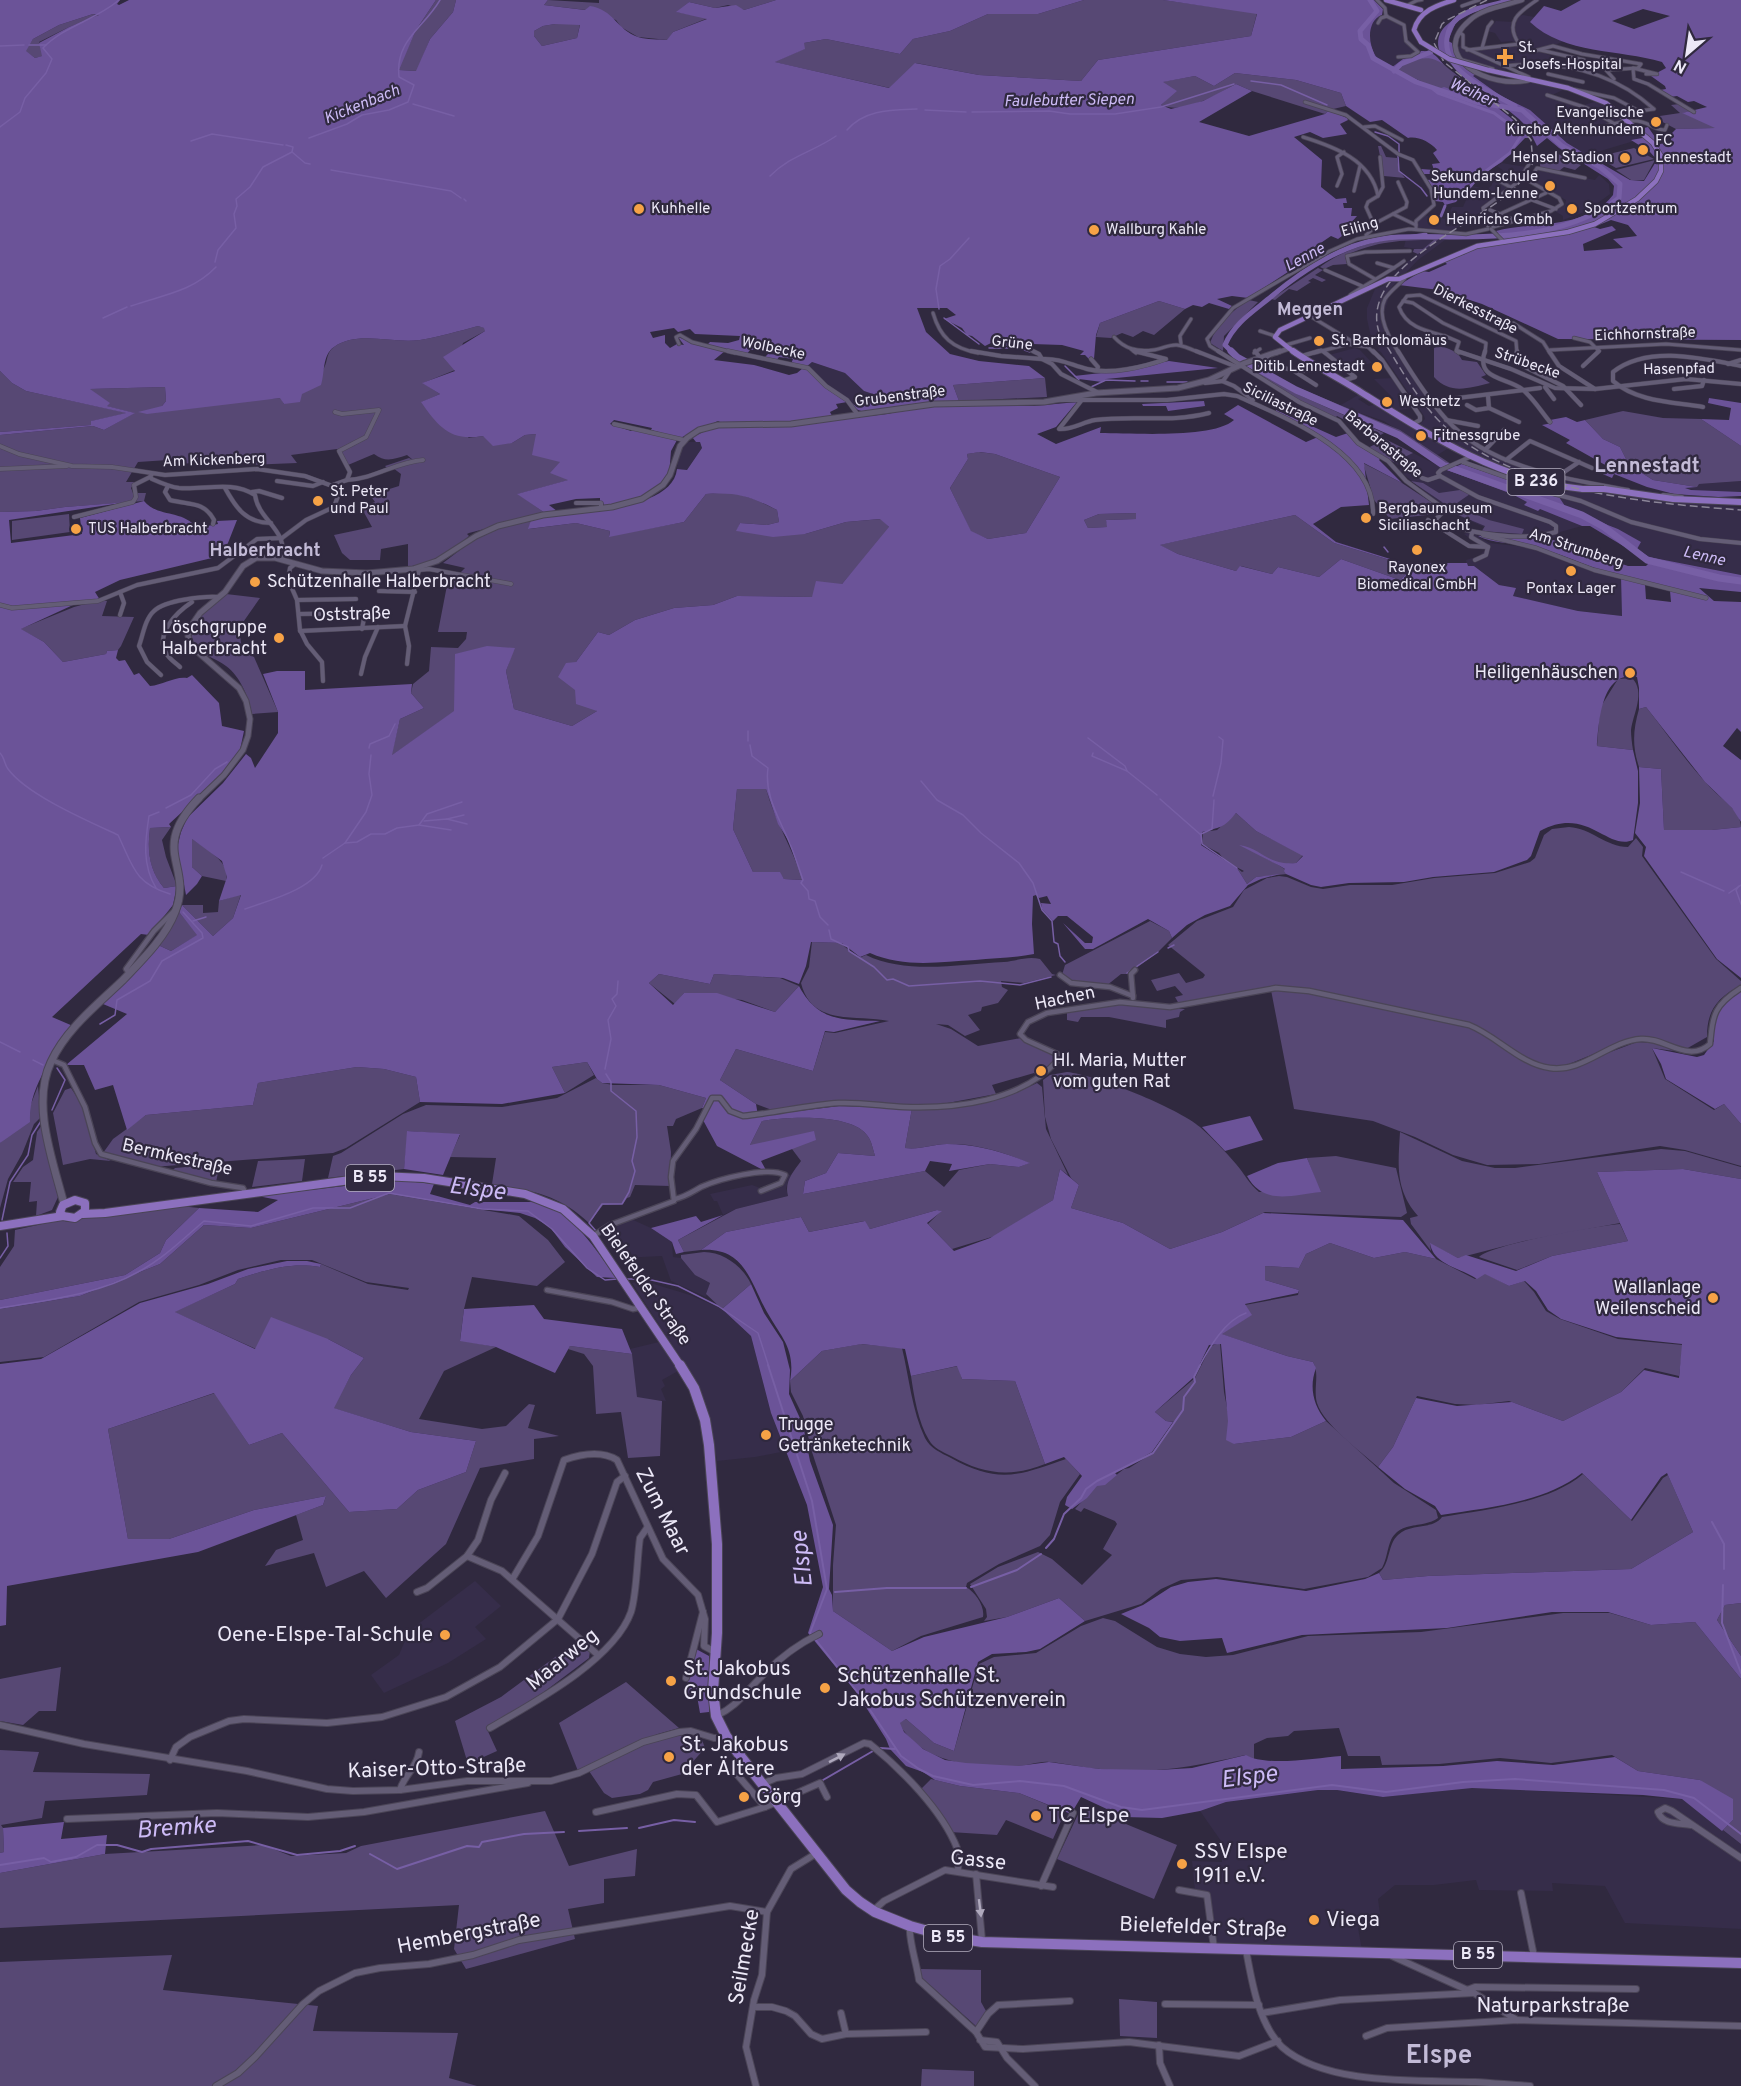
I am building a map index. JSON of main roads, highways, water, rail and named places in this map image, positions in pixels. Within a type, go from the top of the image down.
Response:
[{"type":"main road","points":[[1386,0],[1421,12]]},
{"type":"main road","points":[[1398,4],[1411,8],[1414,14],[1454,0]]},
{"type":"main road","points":[[1522,0],[1484,11],[1466,22],[1459,32],[1454,47],[1459,59],[1472,70],[1488,78],[1515,83],[1529,80]]},
{"type":"main road","points":[[1411,8],[1411,12],[1416,16],[1416,22]]},
{"type":"main road","points":[[1421,12],[1414,30],[1421,42],[1443,56],[1529,80]]},
{"type":"main road","name":"B 236","points":[[1529,80],[1601,100],[1630,122],[1650,139],[1660,155],[1662,168],[1655,182],[1637,199],[1612,216],[1587,227],[1561,233],[1501,239],[1457,252],[1402,279],[1380,281],[1280,330],[1275,336],[1302,356],[1413,424],[1512,474],[1548,486],[1604,489],[1673,499],[1741,502]]},
{"type":"main road","name":"Grubenstraße","points":[[58,1184],[44,1092],[52,1060],[64,1041],[165,932],[177,909],[180,894],[172,853],[176,828],[190,807],[225,775],[242,751],[250,723],[244,696],[232,678],[194,652],[188,640],[188,631],[194,619],[230,587],[239,570],[248,562],[262,557],[281,558],[312,570],[338,572],[418,569],[446,557],[473,537],[492,528],[562,512],[637,501],[654,493],[668,481],[673,471],[675,453],[684,440],[700,431],[723,425],[786,424],[941,403],[1006,404],[1061,400],[1097,392],[1168,389],[1205,383],[1241,365],[1262,359],[1288,347]]},
{"type":"main road","name":"Bielefelder Straße","points":[[85,1210],[117,1211],[380,1176],[424,1178],[537,1198],[563,1209],[593,1236],[642,1307],[687,1374],[705,1420],[717,1544],[713,1691],[716,1716],[727,1738],[741,1757],[846,1890],[856,1900],[874,1910],[910,1926],[950,1938],[982,1942],[1741,1963]]},
{"type":"main road","points":[[58,1184],[67,1196],[83,1201],[85,1210],[70,1218],[62,1210],[58,1184]]},
{"type":"main road","points":[[0,1226],[34,1222],[62,1210],[74,1200]]},
{"type":"waterway","points":[[46,45],[60,34],[119,0]]},
{"type":"waterway","name":"Kickenbach","points":[[309,138],[347,124],[362,115],[389,110],[408,102],[414,85],[399,77],[401,53],[440,0]]},
{"type":"waterway","name":"Lenne","points":[[1370,0],[1377,11],[1360,31],[1361,39],[1368,45],[1373,58],[1395,70]]},
{"type":"waterway","points":[[1510,0],[1464,14],[1452,25],[1447,38],[1452,61],[1460,71],[1470,80],[1515,106]]},
{"type":"waterway","points":[[0,46],[24,45]]},
{"type":"waterway","points":[[29,45],[46,45]]},
{"type":"waterway","points":[[0,127],[20,112],[25,98],[46,73],[52,59],[43,48],[46,45]]},
{"type":"waterway","points":[[1395,70],[1401,64],[1431,52]]},
{"type":"waterway","name":"Lenne","points":[[1395,70],[1416,82],[1475,102],[1522,110],[1562,146],[1600,167],[1620,184],[1619,198],[1582,219],[1542,231],[1500,236],[1390,238],[1350,247],[1322,260],[1284,286],[1245,318],[1225,345],[1237,357],[1296,390],[1399,435],[1443,465],[1582,515],[1604,527],[1647,560],[1719,578],[1741,581]]},
{"type":"waterway","name":"Faulebutter Siepen","points":[[1251,81],[1281,85],[1327,105]]},
{"type":"waterway","name":"Faulebutter Siepen","points":[[972,112],[1049,111],[1070,114],[1115,114],[1161,107],[1234,84]]},
{"type":"waterway","name":"Weiher","points":[[1433,89],[1438,93],[1494,113],[1522,134],[1510,153],[1478,177],[1464,194]]},
{"type":"waterway","points":[[413,104],[454,116]]},
{"type":"waterway","name":"Faulebutter Siepen","points":[[847,130],[870,114],[917,109]]},
{"type":"waterway","name":"Faulebutter Siepen","points":[[925,110],[966,112]]},
{"type":"waterway","name":"Faulebutter Siepen","points":[[1375,132],[1388,136],[1399,144],[1399,153]]},
{"type":"waterway","points":[[191,141],[212,134],[283,145]]},
{"type":"waterway","name":"Faulebutter Siepen","points":[[770,176],[794,158],[836,136]]},
{"type":"waterway","name":"Kickenbach","points":[[286,145],[293,147],[292,152]]},
{"type":"waterway","name":"Kickenbach","points":[[215,262],[218,250],[236,228],[234,214],[237,206],[236,199],[250,187],[263,167],[292,152]]},
{"type":"waterway","points":[[292,152],[305,163],[310,164]]},
{"type":"waterway","name":"Faulebutter Siepen","points":[[1398,156],[1399,171],[1421,188],[1427,196]]},
{"type":"waterway","points":[[331,170],[451,191],[461,198]]},
{"type":"waterway","name":"Weiher","points":[[1441,216],[1445,206]]},
{"type":"waterway","name":"Weiher","points":[[1407,237],[1426,234]]},
{"type":"waterway","points":[[939,309],[936,289],[940,266],[950,259],[969,238]]},
{"type":"waterway","name":"Kickenbach","points":[[131,306],[187,287],[216,267]]},
{"type":"waterway","name":"Kickenbach","points":[[103,318],[127,307]]},
{"type":"waterway","points":[[944,318],[979,344]]},
{"type":"waterway","points":[[989,348],[1019,348],[1030,352]]},
{"type":"waterway","points":[[1065,366],[1079,380]]},
{"type":"waterway","points":[[1091,387],[1106,380],[1135,381]]},
{"type":"waterway","points":[[1141,381],[1148,381]]},
{"type":"waterway","points":[[1167,382],[1187,382]]},
{"type":"waterway","points":[[1384,547],[1388,552]]},
{"type":"waterway","points":[[369,748],[370,744],[389,736],[395,724]]},
{"type":"waterway","points":[[748,731],[748,741]]},
{"type":"waterway","points":[[1213,796],[1221,763],[1223,740],[1219,737]]},
{"type":"waterway","points":[[1088,738],[1125,766],[1127,771]]},
{"type":"waterway","points":[[750,745],[752,756],[768,768],[768,788],[797,862],[803,880],[801,883],[808,891],[809,899],[815,901],[820,917],[828,925]]},
{"type":"waterway","points":[[0,753],[8,769],[17,779],[43,798],[118,835],[136,872],[142,879],[158,890],[170,894]]},
{"type":"waterway","points":[[1093,753],[1092,756],[1127,771]]},
{"type":"waterway","points":[[345,843],[366,812],[372,795],[369,774],[371,755]]},
{"type":"waterway","points":[[166,808],[191,795],[215,769],[227,762]]},
{"type":"waterway","points":[[1127,771],[1157,795]]},
{"type":"waterway","points":[[921,781],[937,800],[963,815],[981,833],[1019,863],[1033,883],[1042,910],[1052,921],[1054,942],[1058,944],[1060,956],[1065,962]]},
{"type":"waterway","points":[[1160,799],[1201,835]]},
{"type":"waterway","points":[[1214,800],[1212,829],[1201,834],[1202,844],[1237,868]]},
{"type":"waterway","points":[[419,825],[427,814],[462,802]]},
{"type":"waterway","points":[[156,888],[148,871],[146,844],[149,816],[159,812]]},
{"type":"waterway","points":[[447,819],[464,815]]},
{"type":"waterway","points":[[424,821],[447,819]]},
{"type":"waterway","points":[[447,819],[467,824]]},
{"type":"waterway","points":[[345,843],[357,842],[371,834],[385,834],[397,828],[419,825]]},
{"type":"waterway","points":[[419,825],[451,830]]},
{"type":"waterway","points":[[323,858],[345,843]]},
{"type":"waterway","points":[[245,909],[300,887],[310,881],[322,865]]},
{"type":"waterway","points":[[1681,872],[1724,891]]},
{"type":"waterway","points":[[1729,893],[1738,887]]},
{"type":"waterway","points":[[1738,887],[1736,890],[1741,904]]},
{"type":"waterway","points":[[100,1024],[115,1015],[117,1000],[150,981],[162,961],[203,938],[202,933],[183,912]]},
{"type":"waterway","points":[[193,921],[206,917]]},
{"type":"waterway","points":[[829,930],[831,939],[848,947],[849,951],[874,967],[887,980],[893,979],[909,986],[980,981],[1020,985],[1051,977]]},
{"type":"waterway","points":[[1168,948],[1174,945]]},
{"type":"waterway","points":[[1127,973],[1158,952]]},
{"type":"waterway","points":[[605,1069],[611,1039],[608,1020],[616,1006],[612,999],[617,994],[618,981]]},
{"type":"waterway","points":[[0,1042],[20,1052]]},
{"type":"waterway","points":[[33,1060],[43,1065]]},
{"type":"waterway","points":[[52,1110],[65,1080],[57,1068]]},
{"type":"waterway","points":[[596,1231],[589,1223],[602,1204],[622,1204],[629,1192],[635,1171],[632,1161],[637,1137],[636,1111],[611,1091],[611,1082],[606,1074]]},
{"type":"waterway","points":[[2,1220],[10,1182],[28,1155],[32,1135],[41,1121]]},
{"type":"waterway","name":"Elspe","points":[[0,1308],[71,1296],[122,1280],[156,1261],[204,1221],[251,1226],[313,1208],[350,1208],[389,1193],[482,1209],[528,1211],[552,1229],[587,1268],[605,1280],[617,1279]]},
{"type":"waterway","points":[[0,1258],[8,1246],[7,1233]]},
{"type":"waterway","name":"Elspe","points":[[625,1279],[647,1279],[678,1286],[718,1306],[758,1333],[769,1367]]},
{"type":"waterway","points":[[1199,1367],[1225,1328],[1246,1313]]},
{"type":"waterway","name":"Elspe","points":[[768,1365],[812,1501],[827,1589],[810,1633],[812,1636]]},
{"type":"waterway","points":[[1046,1548],[1054,1539],[1064,1514],[1081,1498],[1086,1489],[1097,1481],[1153,1453],[1183,1410],[1184,1397],[1195,1382],[1194,1377],[1199,1367]]},
{"type":"waterway","points":[[1712,1522],[1724,1544],[1724,1569]]},
{"type":"waterway","points":[[971,1587],[1017,1570],[1041,1554]]},
{"type":"waterway","points":[[1723,1585],[1722,1623],[1741,1673]]},
{"type":"waterway","points":[[835,1592],[887,1588],[966,1588]]},
{"type":"waterway","name":"Elspe","points":[[815,1639],[862,1698],[901,1756],[933,1776],[973,1785],[1020,1781],[1064,1786],[1121,1807],[1142,1810],[1332,1785],[1386,1792],[1463,1782],[1515,1779],[1664,1790],[1694,1798],[1741,1834]]},
{"type":"waterway","name":"Bremke","points":[[880,1748],[895,1749]]},
{"type":"waterway","name":"Bremke","points":[[823,1780],[873,1751]]},
{"type":"waterway","name":"Bremke","points":[[639,1828],[674,1820],[695,1822]]},
{"type":"waterway","name":"Bremke","points":[[579,1831],[627,1828]]},
{"type":"waterway","name":"Bremke","points":[[370,1854],[397,1869],[467,1846],[479,1847],[482,1842],[524,1834],[564,1832]]},
{"type":"waterway","name":"Bremke","points":[[0,1865],[44,1858],[51,1862],[76,1857],[97,1845],[117,1845],[142,1852],[151,1849],[248,1841],[297,1855],[340,1851],[355,1846]]},
{"type":"railway","points":[[1487,0],[1442,24],[1434,43],[1444,62],[1515,119],[1531,140],[1533,163],[1514,189],[1423,251],[1401,269],[1385,289],[1377,311],[1380,335],[1411,386],[1439,421],[1480,452],[1514,469],[1588,491],[1667,503],[1741,510]]},
{"type":"place","name":"St. Josefs-Hospital","points":[[1505,57]]},
{"type":"place","name":"Evangelische Kirche Altenhundem","points":[[1656,122]]},
{"type":"place","name":"FC Lennestadt","points":[[1643,150]]},
{"type":"place","name":"Hensel Stadion","points":[[1625,158]]},
{"type":"place","name":"Sekundarschule Hundem-Lenne","points":[[1550,186]]},
{"type":"place","name":"Kuhhelle","points":[[639,209]]},
{"type":"place","name":"Sportzentrum","points":[[1572,209]]},
{"type":"place","name":"Heinrichs Gmbh","points":[[1434,220]]},
{"type":"place","name":"Wallburg Kahle","points":[[1094,230]]},
{"type":"place","name":"St. Bartholomäus","points":[[1319,341]]},
{"type":"place","name":"Ditib Lennestadt","points":[[1377,367]]},
{"type":"place","name":"Westnetz","points":[[1387,402]]},
{"type":"place","name":"Fitnessgrube","points":[[1421,436]]},
{"type":"place","name":"St. Peter und Paul","points":[[318,501]]},
{"type":"place","name":"Bergbaumuseum Siciliaschacht","points":[[1366,518]]},
{"type":"place","name":"TUS Halberbracht","points":[[76,529]]},
{"type":"place","name":"Rayonex Biomedical GmbH","points":[[1417,550]]},
{"type":"place","name":"Pontax Lager","points":[[1571,571]]},
{"type":"place","name":"Schützenhalle Halberbracht","points":[[255,582]]},
{"type":"place","name":"Löschgruppe Halberbracht","points":[[279,638]]},
{"type":"place","name":"Heiligenhäuschen","points":[[1630,673]]},
{"type":"place","name":"Hl. Maria, Mutter vom guten Rat","points":[[1041,1071]]},
{"type":"place","name":"Wallanlage Weilenscheid","points":[[1713,1298]]},
{"type":"place","name":"Trugge Getränketechnik","points":[[766,1435]]},
{"type":"place","name":"Oene-Elspe-Tal-Schule","points":[[445,1635]]},
{"type":"place","name":"St. Jakobus Grundschule","points":[[671,1681]]},
{"type":"place","name":"Schützenhalle St. Jakobus Schützenverein","points":[[825,1688]]},
{"type":"place","name":"St. Jakobus der Ältere","points":[[669,1757]]},
{"type":"place","name":"Görg","points":[[744,1797]]},
{"type":"place","name":"TC Elspe","points":[[1036,1816]]},
{"type":"place","name":"SSV Elspe 1911 e.V.","points":[[1182,1864]]},
{"type":"place","name":"Viega","points":[[1314,1920]]},
{"type":"district","name":"Meggen","points":[[1310,310]]},
{"type":"district","name":"Lennestadt","points":[[1647,467]]},
{"type":"district","name":"Halberbracht","points":[[265,551]]},
{"type":"district","name":"Elspe","points":[[1439,2056]]}]
